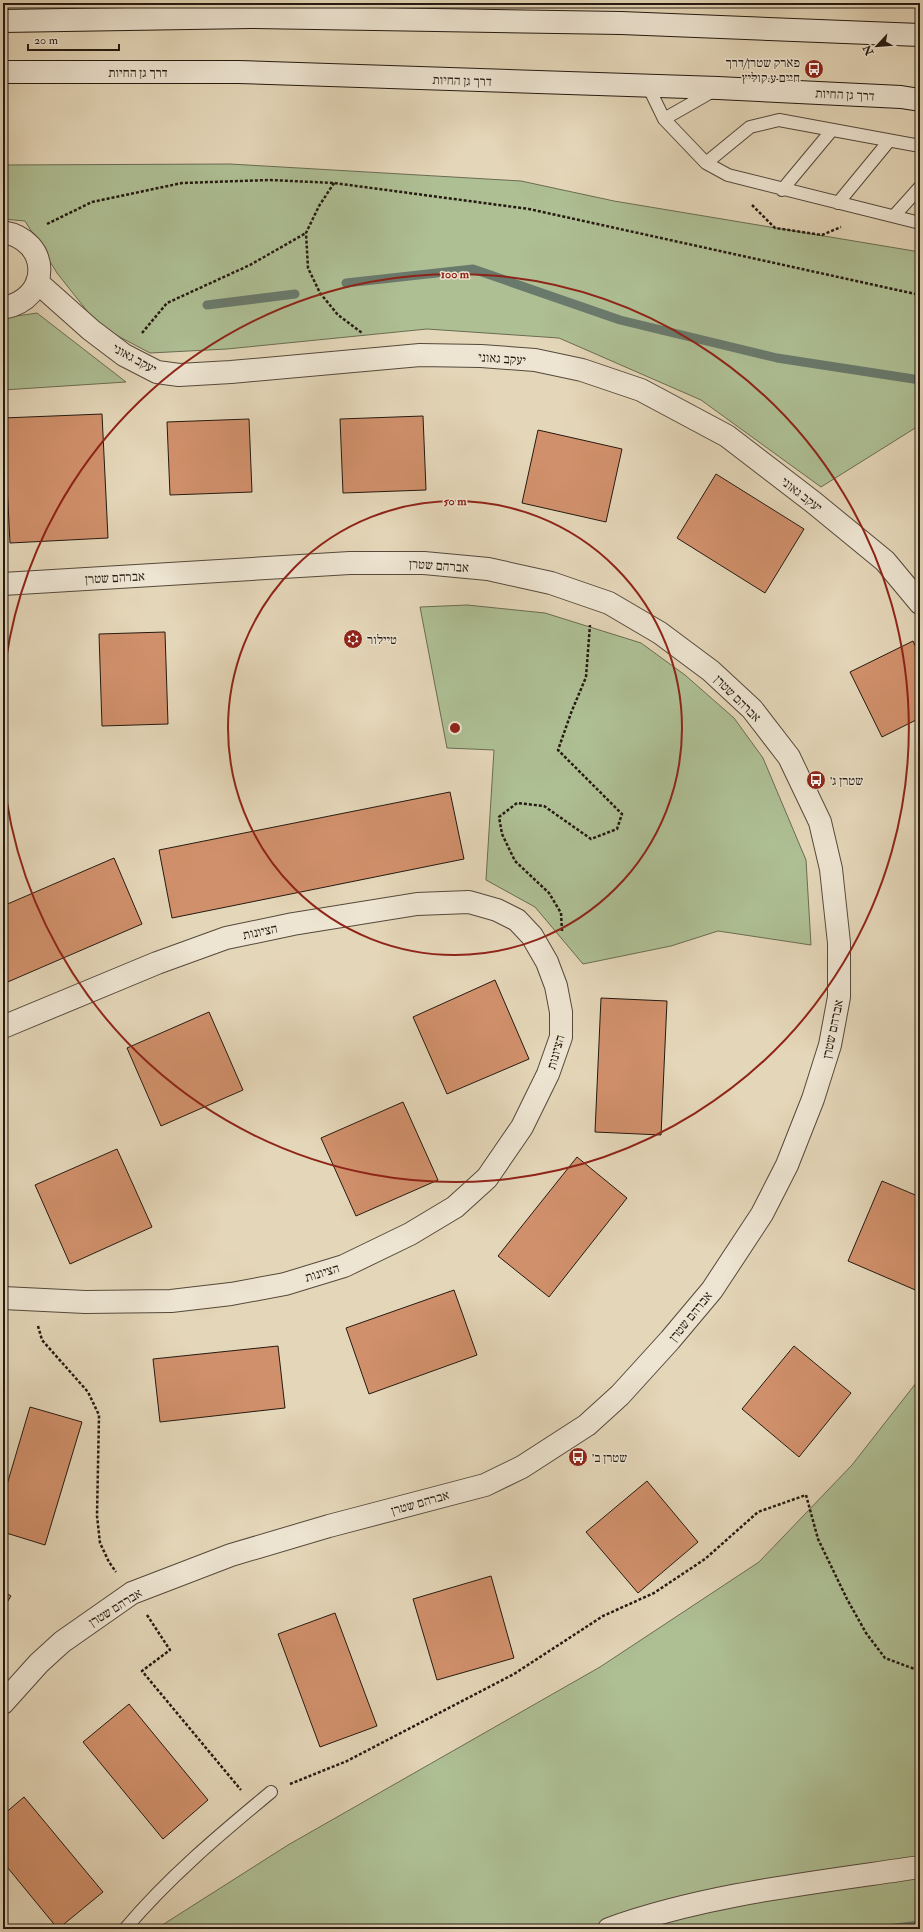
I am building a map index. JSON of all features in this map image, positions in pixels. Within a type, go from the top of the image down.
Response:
[{"type":"street","points":[[3,21],[251,17],[621,23],[920,35]]},
{"type":"street","name":"דרך גן החיות","points":[[3,72],[238,72],[718,88],[901,97],[920,100]]},
{"type":"street","points":[[3,308],[22,303],[32,294],[37,282],[39,268],[36,255],[29,244],[8,233]]},
{"type":"street","name":"יעקב גאוני","points":[[37,282],[91,330],[124,355],[157,372],[179,375],[232,372],[420,355],[481,356],[535,360],[582,370],[641,390],[733,441],[813,502],[885,561],[920,603]]},
{"type":"street","name":"אברהם שטרן","points":[[3,584],[350,563],[424,563],[488,569],[551,583],[609,603],[660,633],[711,670],[752,709],[789,757],[820,822],[832,877],[839,943],[839,998],[830,1045],[813,1099],[787,1166],[762,1214],[712,1290],[670,1340],[620,1395],[587,1425],[522,1467],[485,1485],[329,1526],[231,1555],[132,1593],[62,1642],[39,1664],[3,1703]]},
{"type":"street","name":"הציונות","points":[[3,1027],[157,963],[226,938],[294,924],[417,904],[469,902],[496,910],[517,920],[532,936],[547,962],[556,986],[561,1012],[561,1037],[548,1074],[522,1127],[487,1178],[455,1207],[410,1234],[344,1266],[285,1284],[231,1294],[171,1301],[85,1302],[3,1298]]},
{"type":"street","points":[[609,1929],[636,1919],[762,1891],[920,1867]]},
{"type":"lane","points":[[648,86],[664,118],[706,163],[728,176],[920,223]]},
{"type":"lane","points":[[664,118],[718,88]]},
{"type":"lane","points":[[706,163],[750,126],[779,120],[920,146]]},
{"type":"lane","points":[[782,190],[832,130]]},
{"type":"lane","points":[[838,203],[889,141]]},
{"type":"lane","points":[[894,216],[920,187]]},
{"type":"lane","points":[[125,1929],[141,1909],[193,1858],[270,1792]]},
{"type":"path","points":[[8,233],[40,227],[92,202],[182,183],[270,180],[334,183],[529,209],[920,294]]},
{"type":"path","points":[[742,180],[747,200],[776,228],[822,235],[874,212]]},
{"type":"path","points":[[334,183],[319,206],[306,233],[308,268],[320,293],[338,315],[361,330],[373,359]]},
{"type":"path","points":[[124,355],[167,304],[250,265],[306,233]]},
{"type":"path","points":[[547,962],[562,931],[561,913],[549,893],[515,861],[502,834],[499,817],[517,803],[538,805],[544,806],[591,839],[617,829],[622,814],[558,750],[586,677],[593,598]]},
{"type":"path","points":[[270,1792],[347,1761],[514,1674],[603,1616],[654,1593],[705,1559],[758,1512],[806,1494],[818,1539],[846,1599],[866,1633],[885,1658],[920,1671]]},
{"type":"green space","points":[[230,164],[521,181],[614,201],[920,252],[920,425],[821,487],[701,400],[559,338],[427,329],[227,349],[150,353],[99,326],[57,273],[25,221],[3,219],[3,165]]},
{"type":"green space","points":[[37,313],[126,382],[3,390],[3,318]]},
{"type":"green space","points":[[467,605],[545,613],[641,643],[685,675],[734,718],[763,758],[806,860],[811,945],[718,931],[671,946],[583,964],[535,907],[486,880],[494,750],[447,748],[420,607]]},
{"type":"green space","points":[[920,1378],[920,1482],[917,1489],[920,1519],[920,1929],[156,1929],[288,1845],[600,1667],[759,1562],[852,1465]]},
{"type":"building","points":[[102,414],[108,538],[10,543],[7,484],[3,484],[3,418]]},
{"type":"building","points":[[423,416],[426,490],[343,493],[340,419]]},
{"type":"building","points":[[249,419],[252,492],[170,495],[167,422]]},
{"type":"building","points":[[538,430],[622,449],[606,522],[522,503]]},
{"type":"building","points":[[716,474],[804,529],[765,593],[677,538]]},
{"type":"building","points":[[165,632],[168,724],[102,726],[99,634]]},
{"type":"building","points":[[3,636],[7,683],[3,683]]},
{"type":"building","points":[[913,641],[920,656],[920,718],[882,737],[850,672]]},
{"type":"building","points":[[450,792],[464,859],[172,918],[159,850]]},
{"type":"building","points":[[114,858],[142,924],[3,984],[3,906]]},
{"type":"building","points":[[495,980],[529,1059],[447,1094],[413,1017]]},
{"type":"building","points":[[601,998],[667,1001],[661,1135],[595,1132]]},
{"type":"building","points":[[209,1012],[243,1090],[161,1126],[127,1048]]},
{"type":"building","points":[[403,1102],[438,1180],[356,1216],[321,1138]]},
{"type":"building","points":[[117,1149],[152,1227],[70,1264],[35,1185]]},
{"type":"building","points":[[577,1157],[627,1198],[549,1297],[498,1256]]},
{"type":"building","points":[[882,1181],[920,1197],[920,1292],[848,1261]]},
{"type":"building","points":[[454,1290],[477,1355],[369,1394],[346,1328]]},
{"type":"building","points":[[278,1346],[285,1408],[160,1422],[153,1359]]},
{"type":"building","points":[[794,1346],[851,1393],[799,1457],[742,1409]]},
{"type":"building","points":[[30,1407],[82,1422],[45,1545],[3,1532],[3,1498]]},
{"type":"building","points":[[647,1481],[698,1542],[638,1593],[586,1532]]},
{"type":"building","points":[[491,1576],[514,1658],[437,1680],[413,1599]]},
{"type":"building","points":[[3,1591],[11,1596],[3,1609]]},
{"type":"building","points":[[335,1613],[377,1726],[320,1747],[278,1634]]},
{"type":"building","points":[[129,1704],[208,1800],[163,1839],[83,1742]]},
{"type":"building","points":[[24,1797],[103,1892],[58,1929],[3,1862],[3,1815]]},
{"type":"waterway","points":[[346,283],[473,269],[620,320],[777,358],[920,380]]},
{"type":"waterway","points":[[207,305],[295,294]]},
{"type":"waterway","points":[[887,1929],[920,1925]]},
{"type":"place","name":"פארק שטרן/דרך חיים ע.קוליץ","points":[[814,69]]},
{"type":"place","name":"טיילור","points":[[353,639]]},
{"type":"place","name":"שטרן ג׳","points":[[816,780]]},
{"type":"place","name":"שטרן ב׳","points":[[578,1457]]}]
